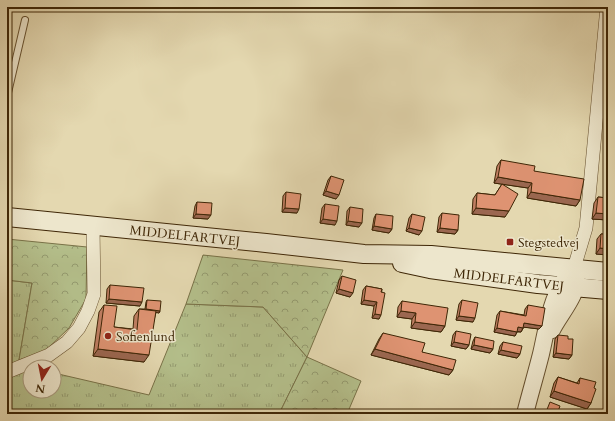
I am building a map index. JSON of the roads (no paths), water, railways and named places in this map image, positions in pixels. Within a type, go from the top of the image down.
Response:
[{"type":"main road","name":"MIDDELFARTVEJ","points":[[7,217],[364,254],[431,255],[608,272]]},
{"type":"main road","name":"MIDDELFARTVEJ","points":[[364,254],[430,269],[568,287],[608,290]]},
{"type":"street","points":[[525,414],[541,354],[554,326],[571,299],[567,275],[574,268],[586,228],[607,7]]},
{"type":"street","points":[[7,372],[49,355],[67,342],[80,328],[94,294],[93,226]]},
{"type":"lane","points":[[7,96],[25,20]]},
{"type":"lane","points":[[7,65],[14,67]]},
{"type":"place","name":"Stegstedvej","points":[[510,242]]},
{"type":"place","name":"Sofienlund","points":[[108,336]]}]
